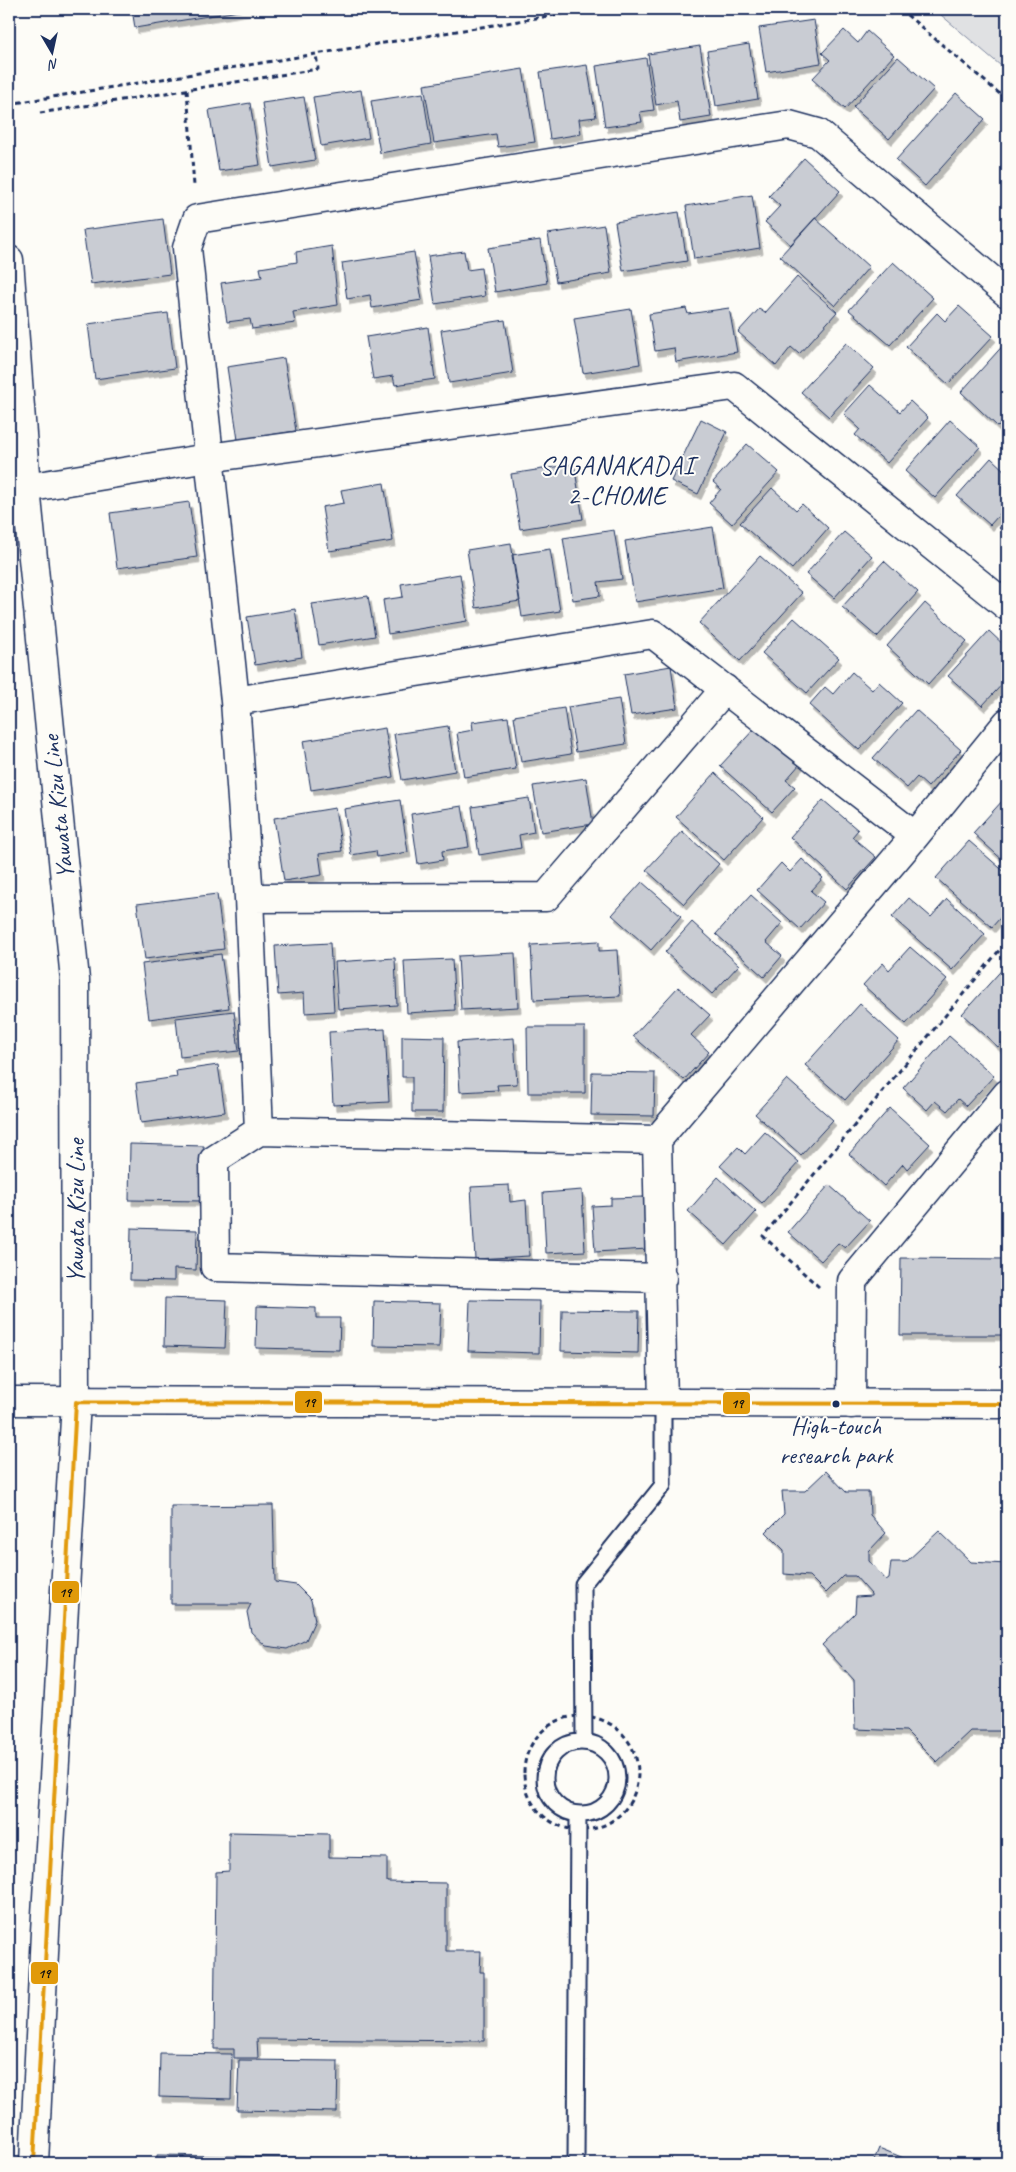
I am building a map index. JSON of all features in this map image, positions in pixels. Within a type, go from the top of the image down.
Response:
[{"type":"street","points":[[259,1131],[249,898],[235,701],[186,248],[197,219],[789,124],[818,133],[1007,294]]},
{"type":"street","name":"Yawata Kizu Line","points":[[9,260],[26,488],[75,980],[76,1402],[45,1932],[34,2163]]},
{"type":"street","points":[[26,488],[208,458],[734,386],[1007,606]]},
{"type":"street","points":[[235,701],[653,634],[915,836]]},
{"type":"street","points":[[249,898],[546,897],[725,689]]},
{"type":"street","points":[[663,1402],[662,1278],[657,1140],[915,836],[1007,723]]},
{"type":"street","points":[[850,1404],[852,1281],[1007,1094]]},
{"type":"street","points":[[657,1140],[259,1131],[214,1160],[215,1267],[662,1278]]},
{"type":"street","points":[[22,1401],[1007,1404]]},
{"type":"lane","points":[[584,1742],[582,1584],[663,1484],[663,1402]]},
{"type":"lane","points":[[584,1742],[597,1745],[608,1753],[615,1764],[617,1778],[614,1793],[606,1805],[592,1813],[578,1814],[564,1810],[552,1802],[546,1789],[544,1775],[548,1761],[557,1750],[570,1743],[584,1742]]},
{"type":"lane","points":[[576,2163],[578,1814]]},
{"type":"path","points":[[9,104],[592,9]]},
{"type":"path","points":[[900,9],[1007,100]]},
{"type":"path","points":[[40,113],[318,69],[316,54]]},
{"type":"path","points":[[187,90],[197,219]]},
{"type":"path","points":[[852,1295],[828,1295],[763,1236],[1007,941]]},
{"type":"path","points":[[584,1715],[606,1721],[620,1730],[631,1744],[638,1760],[639,1777],[635,1795],[626,1810],[612,1822],[595,1829],[577,1831],[556,1826],[539,1812],[527,1795],[523,1773],[527,1753],[539,1734],[556,1721],[570,1716],[584,1715]]},
{"type":"shaded area","points":[[934,9],[1007,9],[1007,71]]},
{"type":"building","points":[[132,9],[251,9],[135,28]]},
{"type":"building","points":[[814,20],[821,63],[766,72],[759,28]]},
{"type":"building","points":[[844,30],[858,43],[867,31],[894,55],[845,109],[812,79],[830,60],[822,53]]},
{"type":"building","points":[[749,44],[758,99],[716,106],[707,51]]},
{"type":"building","points":[[700,46],[711,117],[680,122],[677,101],[656,105],[648,54]]},
{"type":"building","points":[[898,57],[934,89],[889,139],[853,107]]},
{"type":"building","points":[[646,58],[654,110],[640,112],[642,122],[605,127],[596,66]]},
{"type":"building","points":[[587,65],[596,117],[579,119],[581,134],[550,139],[540,72]]},
{"type":"building","points":[[523,69],[535,142],[498,147],[496,134],[434,143],[424,85]]},
{"type":"building","points":[[361,90],[369,138],[321,146],[313,97]]},
{"type":"building","points":[[423,93],[431,144],[380,153],[371,101]]},
{"type":"building","points":[[956,93],[985,119],[925,186],[896,160]]},
{"type":"building","points":[[304,97],[315,160],[272,167],[262,103]]},
{"type":"building","points":[[250,103],[260,165],[219,171],[209,110]]},
{"type":"building","points":[[804,158],[840,191],[791,245],[765,222],[780,206],[769,196]]},
{"type":"building","points":[[752,195],[760,248],[694,259],[686,206]]},
{"type":"building","points":[[679,212],[687,261],[623,271],[615,222]]},
{"type":"building","points":[[815,218],[869,267],[835,306],[780,256]]},
{"type":"building","points":[[163,219],[170,274],[91,284],[83,230]]},
{"type":"building","points":[[604,225],[611,273],[556,282],[548,234]]},
{"type":"building","points":[[540,240],[547,283],[495,292],[488,248]]},
{"type":"building","points":[[332,246],[338,305],[293,312],[295,323],[252,329],[250,319],[227,322],[221,283],[262,277],[260,268],[297,262],[296,252]]},
{"type":"building","points":[[464,251],[467,270],[481,268],[485,296],[435,304],[428,256]]},
{"type":"building","points":[[414,252],[422,300],[372,308],[370,295],[347,299],[342,263]]},
{"type":"building","points":[[893,262],[933,298],[890,345],[849,310]]},
{"type":"building","points":[[797,277],[837,312],[799,354],[791,347],[776,366],[738,332],[759,309],[765,313]]},
{"type":"building","points":[[959,306],[993,336],[948,384],[906,347],[937,313],[945,321]]},
{"type":"building","points":[[686,308],[688,314],[729,308],[737,352],[676,362],[674,348],[655,351],[649,314]]},
{"type":"building","points":[[631,309],[640,364],[583,373],[574,318]]},
{"type":"building","points":[[168,313],[175,368],[95,379],[88,324]]},
{"type":"building","points":[[505,320],[513,373],[449,383],[441,330]]},
{"type":"building","points":[[428,327],[435,379],[395,385],[393,376],[373,379],[366,337]]},
{"type":"building","points":[[1007,341],[1007,417],[998,427],[961,392]]},
{"type":"building","points":[[846,343],[874,368],[829,417],[801,392]]},
{"type":"building","points":[[284,358],[296,431],[238,440],[227,367]]},
{"type":"building","points":[[870,385],[900,412],[910,401],[928,418],[887,463],[855,435],[860,429],[844,414]]},
{"type":"building","points":[[701,419],[727,432],[698,494],[671,481]]},
{"type":"building","points":[[950,420],[980,447],[935,498],[905,471]]},
{"type":"building","points":[[747,444],[779,472],[732,524],[709,503],[721,489],[713,482]]},
{"type":"building","points":[[991,458],[1007,473],[1007,506],[990,525],[957,496]]},
{"type":"building","points":[[574,464],[583,519],[520,529],[511,474]]},
{"type":"building","points":[[384,483],[393,541],[329,551],[322,507],[344,503],[341,490]]},
{"type":"building","points":[[772,488],[796,510],[802,504],[828,528],[792,569],[740,523]]},
{"type":"building","points":[[189,502],[197,557],[117,568],[110,513]]},
{"type":"building","points":[[1007,519],[1007,536],[999,528]]},
{"type":"building","points":[[713,527],[723,588],[635,602],[625,541]]},
{"type":"building","points":[[614,530],[622,579],[598,582],[600,596],[573,600],[563,538]]},
{"type":"building","points":[[844,532],[872,556],[834,598],[806,574]]},
{"type":"building","points":[[511,543],[520,601],[476,608],[467,550]]},
{"type":"building","points":[[550,549],[560,611],[522,617],[512,555]]},
{"type":"building","points":[[760,556],[802,593],[740,661],[699,623]]},
{"type":"building","points":[[884,561],[918,592],[877,637],[842,607]]},
{"type":"building","points":[[460,574],[467,621],[388,634],[383,600],[403,597],[401,584]]},
{"type":"building","points":[[368,596],[375,636],[319,645],[312,604]]},
{"type":"building","points":[[925,603],[967,641],[928,684],[887,646]]},
{"type":"building","points":[[295,609],[302,657],[255,665],[247,617]]},
{"type":"building","points":[[794,618],[839,658],[807,693],[762,653]]},
{"type":"building","points":[[989,631],[1007,648],[1007,679],[982,706],[948,676]]},
{"type":"building","points":[[671,666],[677,708],[631,715],[624,674]]},
{"type":"building","points":[[852,672],[872,690],[879,682],[902,703],[859,750],[809,705],[825,687],[833,694]]},
{"type":"building","points":[[619,699],[626,744],[576,752],[568,707]]},
{"type":"building","points":[[564,708],[571,754],[521,762],[514,716]]},
{"type":"building","points":[[916,710],[961,750],[928,787],[917,777],[907,788],[873,758]]},
{"type":"building","points":[[508,717],[516,769],[464,777],[457,733],[473,730],[472,722]]},
{"type":"building","points":[[448,726],[455,771],[402,780],[394,734]]},
{"type":"building","points":[[757,726],[800,764],[786,780],[795,787],[772,812],[720,766]]},
{"type":"building","points":[[385,728],[393,777],[311,790],[303,741]]},
{"type":"building","points":[[715,773],[763,817],[724,860],[676,817]]},
{"type":"building","points":[[586,778],[593,824],[541,832],[533,786]]},
{"type":"building","points":[[529,798],[534,832],[519,835],[521,848],[479,855],[472,807]]},
{"type":"building","points":[[1004,799],[1007,802],[1007,864],[973,833]]},
{"type":"building","points":[[400,800],[408,852],[377,857],[376,851],[351,855],[344,809]]},
{"type":"building","points":[[823,800],[858,830],[852,837],[876,857],[847,889],[790,837]]},
{"type":"building","points":[[462,806],[469,847],[442,851],[443,860],[418,864],[411,814]]},
{"type":"building","points":[[335,808],[342,851],[319,854],[322,875],[284,881],[274,818]]},
{"type":"building","points":[[682,831],[719,864],[684,904],[646,870]]},
{"type":"building","points":[[969,841],[1007,874],[1007,910],[992,927],[936,878]]},
{"type":"building","points":[[802,859],[823,878],[811,891],[824,902],[800,929],[757,890],[781,863],[790,872]]},
{"type":"building","points":[[642,882],[681,916],[651,950],[612,915]]},
{"type":"building","points":[[217,894],[224,949],[145,959],[137,904]]},
{"type":"building","points":[[751,895],[782,923],[766,942],[782,956],[764,977],[716,934]]},
{"type":"building","points":[[909,898],[931,917],[947,899],[985,934],[952,970],[892,917]]},
{"type":"building","points":[[692,922],[739,965],[712,994],[665,952]]},
{"type":"building","points":[[599,941],[599,951],[617,950],[620,996],[534,1000],[531,945]]},
{"type":"building","points":[[330,943],[334,1011],[305,1013],[304,993],[278,995],[275,946]]},
{"type":"building","points":[[910,947],[947,979],[906,1024],[863,985],[883,963],[889,970]]},
{"type":"building","points":[[515,953],[518,1007],[461,1010],[458,956]]},
{"type":"building","points":[[221,954],[229,1008],[149,1019],[142,964]]},
{"type":"building","points":[[395,958],[397,1005],[338,1009],[335,962]]},
{"type":"building","points":[[452,959],[455,1010],[407,1013],[404,961]]},
{"type":"building","points":[[1007,964],[1007,1037],[998,1047],[962,1014]]},
{"type":"building","points":[[678,987],[710,1015],[691,1035],[709,1052],[684,1080],[633,1036]]},
{"type":"building","points":[[860,1004],[899,1040],[845,1100],[805,1065]]},
{"type":"building","points":[[234,1011],[239,1051],[180,1057],[176,1018]]},
{"type":"building","points":[[527,1027],[585,1027],[585,1093],[528,1093]]},
{"type":"building","points":[[385,1029],[389,1102],[333,1105],[329,1032]]},
{"type":"building","points":[[402,1036],[444,1037],[443,1112],[412,1112],[412,1077],[402,1077]]},
{"type":"building","points":[[949,1036],[994,1076],[966,1106],[958,1099],[947,1111],[935,1101],[927,1110],[903,1088]]},
{"type":"building","points":[[514,1038],[517,1084],[497,1085],[498,1090],[460,1092],[457,1042]]},
{"type":"building","points":[[218,1065],[225,1112],[141,1123],[136,1083],[177,1077],[176,1071]]},
{"type":"building","points":[[592,1072],[655,1073],[654,1116],[591,1115]]},
{"type":"building","points":[[787,1079],[833,1120],[801,1155],[755,1114]]},
{"type":"building","points":[[890,1108],[930,1144],[907,1169],[903,1164],[884,1186],[849,1154]]},
{"type":"building","points":[[765,1132],[799,1162],[762,1203],[720,1166],[738,1147],[745,1154]]},
{"type":"building","points":[[130,1144],[204,1146],[203,1201],[129,1200]]},
{"type":"building","points":[[718,1177],[756,1212],[726,1245],[688,1211]]},
{"type":"building","points":[[509,1185],[510,1202],[526,1200],[529,1256],[475,1259],[471,1187]]},
{"type":"building","points":[[829,1185],[870,1221],[845,1248],[838,1243],[821,1261],[788,1232]]},
{"type":"building","points":[[582,1190],[585,1251],[546,1253],[543,1193]]},
{"type":"building","points":[[644,1197],[648,1249],[595,1252],[592,1206],[611,1205],[611,1198]]},
{"type":"building","points":[[131,1228],[197,1230],[196,1270],[174,1269],[174,1281],[130,1280]]},
{"type":"building","points":[[901,1258],[1007,1259],[1007,1335],[900,1335]]},
{"type":"building","points":[[165,1298],[227,1300],[225,1348],[164,1346]]},
{"type":"building","points":[[470,1300],[540,1301],[539,1353],[468,1351]]},
{"type":"building","points":[[374,1301],[441,1303],[439,1347],[373,1346]]},
{"type":"building","points":[[257,1306],[316,1308],[316,1318],[340,1318],[339,1350],[256,1348]]},
{"type":"building","points":[[562,1310],[639,1311],[638,1353],[561,1351]]},
{"type":"building","points":[[826,1471],[846,1492],[869,1492],[870,1515],[886,1533],[869,1551],[869,1561],[886,1580],[889,1578],[891,1562],[906,1562],[939,1531],[971,1562],[1007,1564],[1007,1731],[970,1731],[937,1762],[906,1731],[855,1729],[854,1680],[822,1645],[855,1613],[856,1597],[871,1596],[871,1594],[855,1576],[843,1576],[826,1593],[809,1576],[784,1574],[784,1550],[766,1532],[784,1514],[782,1491],[805,1491]]},
{"type":"building","points":[[273,1505],[275,1582],[296,1585],[311,1600],[315,1620],[306,1640],[287,1649],[266,1646],[251,1632],[247,1612],[251,1604],[171,1604],[171,1506]]},
{"type":"building","points":[[229,1832],[329,1834],[329,1857],[387,1858],[387,1882],[446,1883],[446,1951],[481,1951],[480,1972],[484,1972],[484,2041],[257,2039],[258,2058],[234,2058],[234,2049],[214,2049],[216,1872],[229,1871]]},
{"type":"building","points":[[160,2053],[232,2054],[231,2099],[159,2097]]},
{"type":"building","points":[[239,2060],[338,2061],[337,2112],[237,2110]]},
{"type":"building","points":[[879,2148],[916,2163],[873,2163]]},
{"type":"building","points":[[157,2155],[341,2158],[341,2163],[157,2163]]},
{"type":"transit line","name":"19","points":[[76,1402],[1007,1404]]},
{"type":"transit line","name":"19","points":[[34,2163],[76,1402]]},
{"type":"place","name":"High-touch research park","points":[[836,1404]]},
{"type":"district","name":"SAGANAKADAI 2-CHOME","points":[[617,480]]}]
